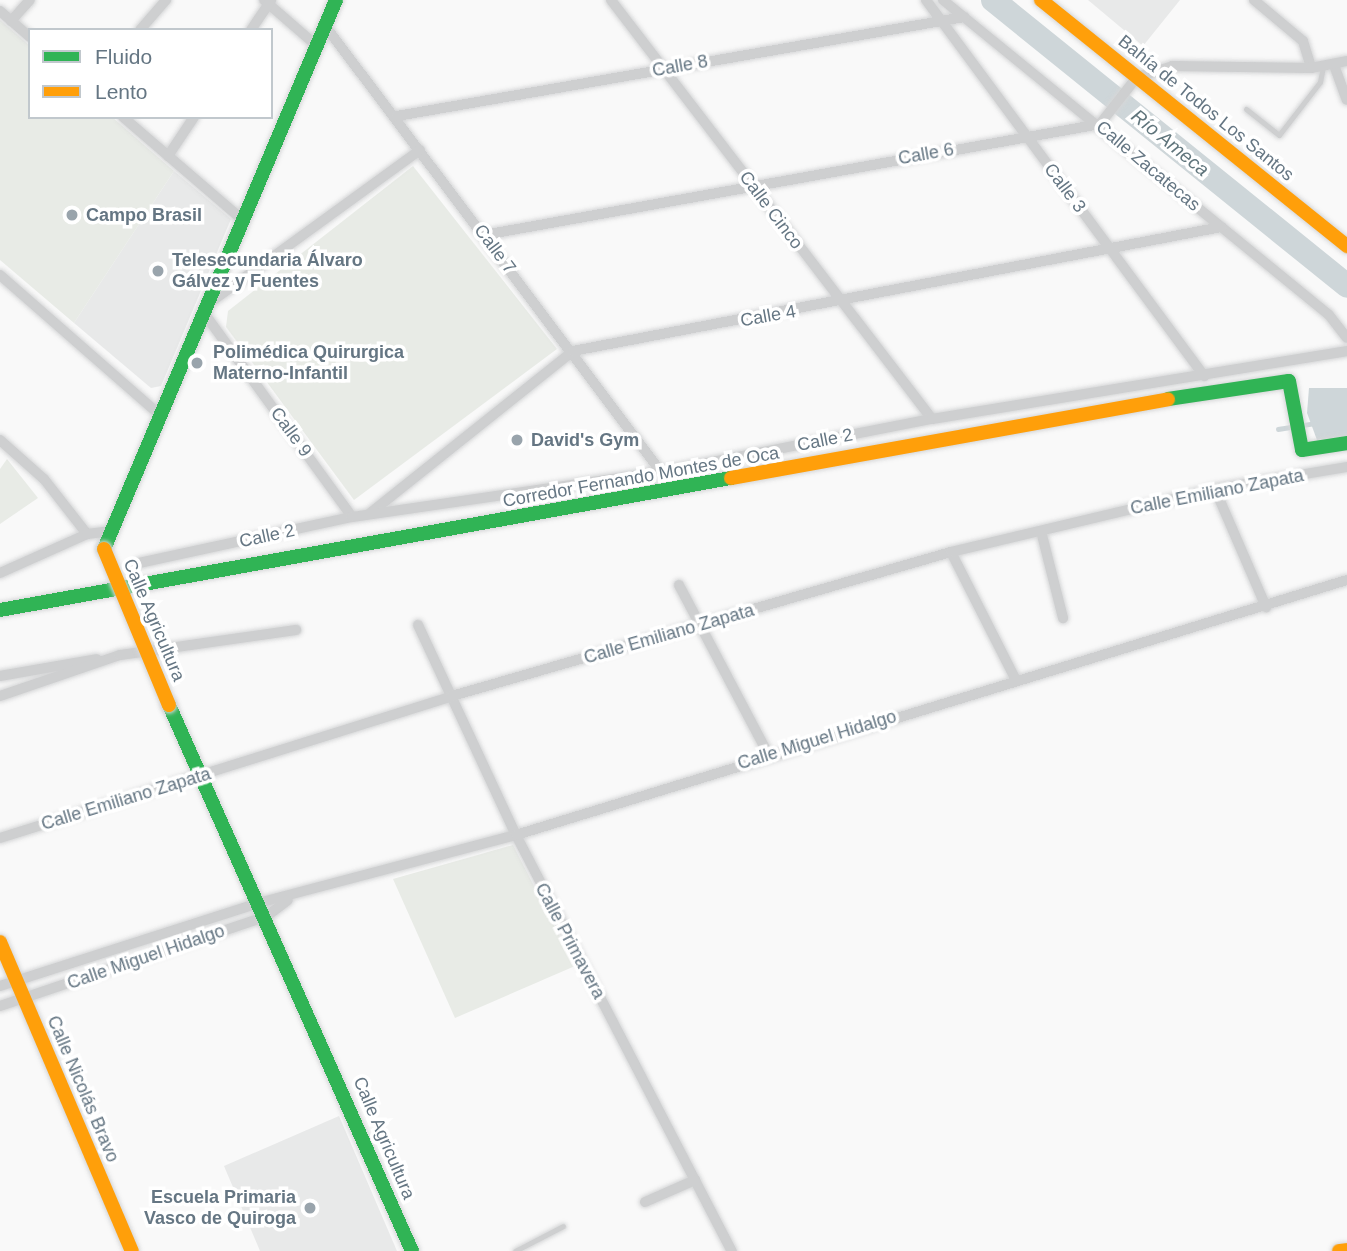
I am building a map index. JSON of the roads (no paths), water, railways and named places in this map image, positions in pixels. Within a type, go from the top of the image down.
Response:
[{"type":"street","points":[[11,21],[30,0]]},
{"type":"street","points":[[142,28],[166,0]]},
{"type":"street","name":"Calle Agricultura","points":[[337,0],[104,550],[200,776],[262,902],[412,1251]]},
{"type":"street","name":"Calle Cinco","points":[[611,0],[932,419]]},
{"type":"street","name":"Calle 3","points":[[926,0],[1204,376]]},
{"type":"street","name":"Calle Zacatecas","points":[[943,0],[1100,124],[1329,315],[1347,338]]},
{"type":"street","name":"Bahía de Todos Los Santos","points":[[1041,0],[1133,82],[1347,246]]},
{"type":"street","points":[[1254,0],[1303,41],[1347,100]]},
{"type":"street","points":[[252,28],[268,1],[318,47]]},
{"type":"street","points":[[0,11],[28,35]]},
{"type":"street","name":"Calle 8","points":[[397,116],[964,17]]},
{"type":"street","name":"Calle 7","points":[[326,27],[397,116],[661,472]]},
{"type":"street","points":[[1100,124],[1133,82],[1172,66],[1323,67],[1347,61]]},
{"type":"street","points":[[125,119],[244,221]]},
{"type":"street","points":[[168,156],[193,119]]},
{"type":"street","name":"Calle 6","points":[[484,235],[1100,124]]},
{"type":"street","points":[[206,308],[421,150]]},
{"type":"street","name":"Calle 4","points":[[367,515],[573,351],[841,303],[1221,227]]},
{"type":"street","points":[[0,275],[161,416]]},
{"type":"street","name":"Calle 9","points":[[206,308],[352,517]]},
{"type":"street","name":"Calle 2","points":[[139,563],[352,517],[661,472],[932,419],[1347,351]]},
{"type":"street","points":[[1226,372],[1246,386]]},
{"type":"street","name":"Corredor Fernando Montes de Oca","points":[[0,610],[1246,386],[1289,382],[1300,444],[1347,443]]},
{"type":"street","points":[[0,440],[44,479],[87,534]]},
{"type":"street","name":"Calle Emiliano Zapata","points":[[0,838],[452,696],[951,552],[1215,489],[1347,467]]},
{"type":"street","points":[[1215,489],[1266,607]]},
{"type":"street","points":[[0,573],[87,534],[112,531]]},
{"type":"street","points":[[1041,531],[1063,618]]},
{"type":"street","points":[[951,552],[1016,680]]},
{"type":"street","name":"Calle Miguel Hidalgo","points":[[0,986],[262,902],[288,900],[516,835],[768,754],[1266,607],[1347,580]]},
{"type":"street","points":[[679,584],[768,754]]},
{"type":"street","name":"Calle Primavera","points":[[418,625],[516,835],[732,1251]]},
{"type":"street","points":[[0,676],[120,655],[296,630]]},
{"type":"street","points":[[0,696],[120,655]]},
{"type":"street","name":"Calle Miguel Hidalgo","points":[[0,1006],[267,916],[288,900]]},
{"type":"street","name":"Calle Nicolás Bravo","points":[[0,942],[132,1251]]},
{"type":"street","points":[[645,1202],[695,1180]]},
{"type":"street","points":[[1339,1251],[1347,1250]]},
{"type":"lane","points":[[1246,109],[1279,135],[1320,82],[1323,67]]},
{"type":"lane","points":[[515,1251],[563,1226]]},
{"type":"waterway","name":"Río Ameca","points":[[993,0],[1347,286]]},
{"type":"waterway","points":[[1278,429],[1315,423]]},
{"type":"place","name":"Campo Brasil","points":[[72,215]]},
{"type":"place","name":"Telesecundaria Álvaro Gálvez y Fuentes","points":[[158,271]]},
{"type":"place","name":"Polimédica Quirurgica Materno-Infantil","points":[[197,363]]},
{"type":"place","name":"David's Gym","points":[[517,440]]},
{"type":"place","name":"Escuela Primaria Vasco de Quiroga","points":[[310,1208]]}]
